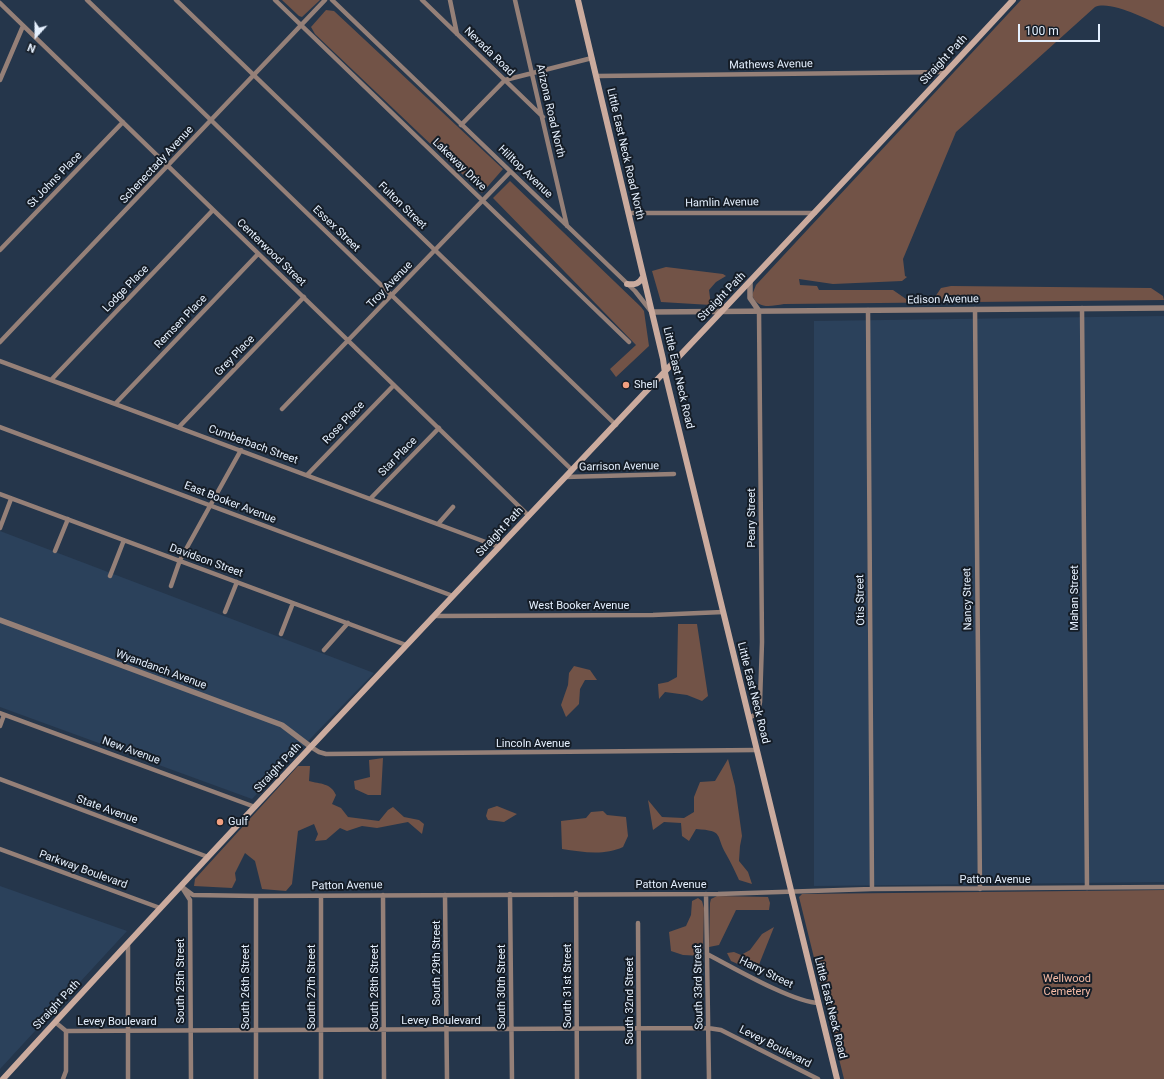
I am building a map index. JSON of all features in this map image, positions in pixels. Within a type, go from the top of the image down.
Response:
[{"type":"main road","name":"Little East Neck Road North","points":[[578,0],[652,312]]},
{"type":"main road","name":"Straight Path","points":[[3,1079],[160,908],[406,645],[665,373],[1013,0]]},
{"type":"main road","points":[[627,284],[634,285],[640,282],[643,277]]},
{"type":"main road","name":"Little East Neck Road","points":[[652,312],[665,373],[837,1079]]},
{"type":"street","name":"Essex Street","points":[[87,0],[572,470]]},
{"type":"street","name":"Fulton Street","points":[[176,0],[616,425]]},
{"type":"street","name":"Lakeway Drive","points":[[275,0],[629,342]]},
{"type":"street","name":"Schenectady Avenue","points":[[0,342],[169,166],[325,0]]},
{"type":"street","name":"Hilltop Avenue","points":[[332,0],[627,284],[652,312]]},
{"type":"street","name":"Nevada Road","points":[[422,0],[543,117]]},
{"type":"street","points":[[450,0],[457,34]]},
{"type":"street","name":"Arizona Road North","points":[[515,0],[567,227]]},
{"type":"street","name":"Centerwood Street","points":[[0,3],[529,516]]},
{"type":"street","points":[[0,80],[23,26]]},
{"type":"street","points":[[461,125],[505,80],[592,58]]},
{"type":"street","name":"Mathews Avenue","points":[[597,76],[946,72]]},
{"type":"street","name":"St Johns Place","points":[[0,250],[123,122]]},
{"type":"street","name":"Troy Avenue","points":[[282,409],[436,251],[510,172]]},
{"type":"street","name":"Lodge Place","points":[[51,380],[213,210]]},
{"type":"street","name":"Hamlin Avenue","points":[[628,213],[799,211],[815,213]]},
{"type":"street","name":"Remsen Place","points":[[116,403],[258,254]]},
{"type":"street","points":[[750,282],[750,298],[759,311]]},
{"type":"street","name":"Grey Place","points":[[179,427],[304,298]]},
{"type":"street","name":"Mahan Street","points":[[1082,308],[1087,888]]},
{"type":"street","name":"Edison Avenue","points":[[721,312],[1164,308]]},
{"type":"street","name":"Nancy Street","points":[[975,309],[980,889]]},
{"type":"street","name":"Otis Street","points":[[868,310],[872,889]]},
{"type":"street","name":"Peary Street","points":[[749,718],[758,713],[760,702],[759,311]]},
{"type":"street","points":[[652,312],[721,312]]},
{"type":"street","name":"Cumberbach Street","points":[[0,361],[371,498],[499,547]]},
{"type":"street","name":"Rose Place","points":[[308,475],[394,385]]},
{"type":"street","name":"East Booker Avenue","points":[[0,427],[453,596]]},
{"type":"street","name":"Star Place","points":[[371,498],[439,428]]},
{"type":"street","points":[[171,586],[180,560],[241,450]]},
{"type":"street","name":"Garrison Avenue","points":[[565,477],[674,474]]},
{"type":"street","name":"Davidson Street","points":[[0,494],[406,645]]},
{"type":"street","points":[[0,528],[11,499]]},
{"type":"street","points":[[438,524],[453,507]]},
{"type":"street","points":[[55,551],[68,519]]},
{"type":"street","points":[[110,576],[124,540]]},
{"type":"street","points":[[225,612],[237,582]]},
{"type":"street","points":[[281,634],[293,603]]},
{"type":"street","name":"West Booker Avenue","points":[[434,616],[653,615],[723,612]]},
{"type":"street","name":"Wyandanch Avenue","points":[[0,620],[282,725],[312,747]]},
{"type":"street","points":[[324,650],[348,623]]},
{"type":"street","points":[[0,726],[2,714]]},
{"type":"street","name":"New Avenue","points":[[2,714],[255,807]]},
{"type":"street","name":"Lincoln Avenue","points":[[312,747],[318,752],[326,754],[757,750]]},
{"type":"street","name":"State Avenue","points":[[0,779],[208,857]]},
{"type":"street","name":"Parkway Boulevard","points":[[0,849],[160,908]]},
{"type":"street","name":"Patton Avenue","points":[[181,886],[194,895],[256,896],[576,893],[706,894],[872,889],[1164,888]]},
{"type":"street","name":"South 25th Street","points":[[181,886],[190,900],[191,1079]]},
{"type":"street","name":"South 31st Street","points":[[576,893],[577,1079]]},
{"type":"street","name":"South 30th Street","points":[[510,894],[512,1079]]},
{"type":"street","name":"South 33rd Street","points":[[706,894],[709,1079]]},
{"type":"street","name":"South 28th Street","points":[[383,895],[384,1079]]},
{"type":"street","name":"South 29th Street","points":[[445,895],[446,1079]]},
{"type":"street","name":"South 26th Street","points":[[256,896],[256,1079]]},
{"type":"street","name":"South 27th Street","points":[[321,896],[321,1079]]},
{"type":"street","name":"South 32nd Street","points":[[638,923],[639,1079]]},
{"type":"street","points":[[128,943],[128,1079]]},
{"type":"street","name":"Harry Street","points":[[707,954],[793,996],[808,1002],[819,1003]]},
{"type":"street","name":"Levey Boulevard","points":[[55,1022],[66,1031],[708,1028],[721,1030],[818,1079]]},
{"type":"street","points":[[63,1079],[66,1071],[66,1031]]},
{"type":"shaded area","points":[[1164,316],[1164,882],[814,886],[814,321]]},
{"type":"shaded area","points":[[0,531],[374,673],[252,799],[0,707]]},
{"type":"shaded area","points":[[0,886],[127,931],[0,1069]]},
{"type":"green space","points":[[282,0],[320,0],[302,17]]},
{"type":"green space","points":[[1021,0],[1164,0],[1164,27],[1120,8],[1110,6],[1095,7],[956,132],[903,259],[905,276],[907,277],[902,281],[833,284],[799,279],[800,285],[817,286],[819,290],[893,290],[906,299],[927,301],[935,297],[941,288],[951,286],[1151,288],[1163,296],[1164,300],[784,304],[770,306],[761,305],[758,303],[752,295],[756,285]]},
{"type":"green space","points":[[326,10],[334,11],[503,169],[482,193],[315,34],[311,27]]},
{"type":"green space","points":[[510,181],[644,311],[649,346],[616,377],[610,369],[636,345],[493,198]]},
{"type":"green space","points":[[666,267],[723,274],[726,276],[716,282],[709,290],[711,305],[661,302],[652,271]]},
{"type":"green space","points":[[678,624],[697,624],[708,696],[702,701],[687,695],[665,692],[659,699],[658,684],[668,682],[677,677]]},
{"type":"green space","points":[[574,666],[590,670],[597,680],[585,680],[580,689],[579,704],[566,717],[561,705],[568,685],[569,673]]},
{"type":"green space","points":[[383,758],[381,795],[368,795],[355,789],[354,781],[370,777],[369,760]]},
{"type":"green space","points":[[728,759],[735,786],[742,836],[739,861],[748,872],[752,884],[739,880],[718,835],[715,833],[696,829],[689,841],[682,836],[681,823],[664,822],[653,830],[648,800],[662,817],[684,818],[694,812],[694,797],[700,782],[715,781]]},
{"type":"green space","points":[[298,766],[310,766],[309,781],[331,788],[336,795],[332,804],[341,808],[348,817],[379,821],[388,810],[393,807],[404,817],[419,820],[424,824],[422,834],[408,822],[377,828],[362,826],[347,831],[340,828],[326,840],[315,841],[318,834],[314,824],[298,831],[292,884],[286,891],[262,889],[255,861],[245,853],[235,873],[236,880],[232,888],[194,886],[195,879]]},
{"type":"green space","points":[[497,806],[517,814],[504,822],[488,820],[486,816],[488,809]]},
{"type":"green space","points":[[603,811],[607,815],[626,817],[628,836],[623,847],[608,852],[585,852],[562,849],[561,821],[586,818],[591,812]]},
{"type":"green space","name":"Wellwood Cemetery","points":[[1164,890],[1164,1079],[844,1079],[799,897],[802,894]]},
{"type":"green space","points":[[717,896],[768,897],[770,903],[769,910],[736,910],[719,945],[709,947],[710,903],[711,899]]},
{"type":"green space","points":[[698,898],[702,901],[704,908],[703,956],[683,955],[671,951],[669,932],[686,926],[691,915],[692,901]]},
{"type":"green space","points":[[774,927],[756,972],[731,961],[727,953],[734,952],[741,955],[750,950],[762,934]]},
{"type":"place","name":"Shell","points":[[626,385]]},
{"type":"place","name":"Gulf","points":[[220,822]]}]
